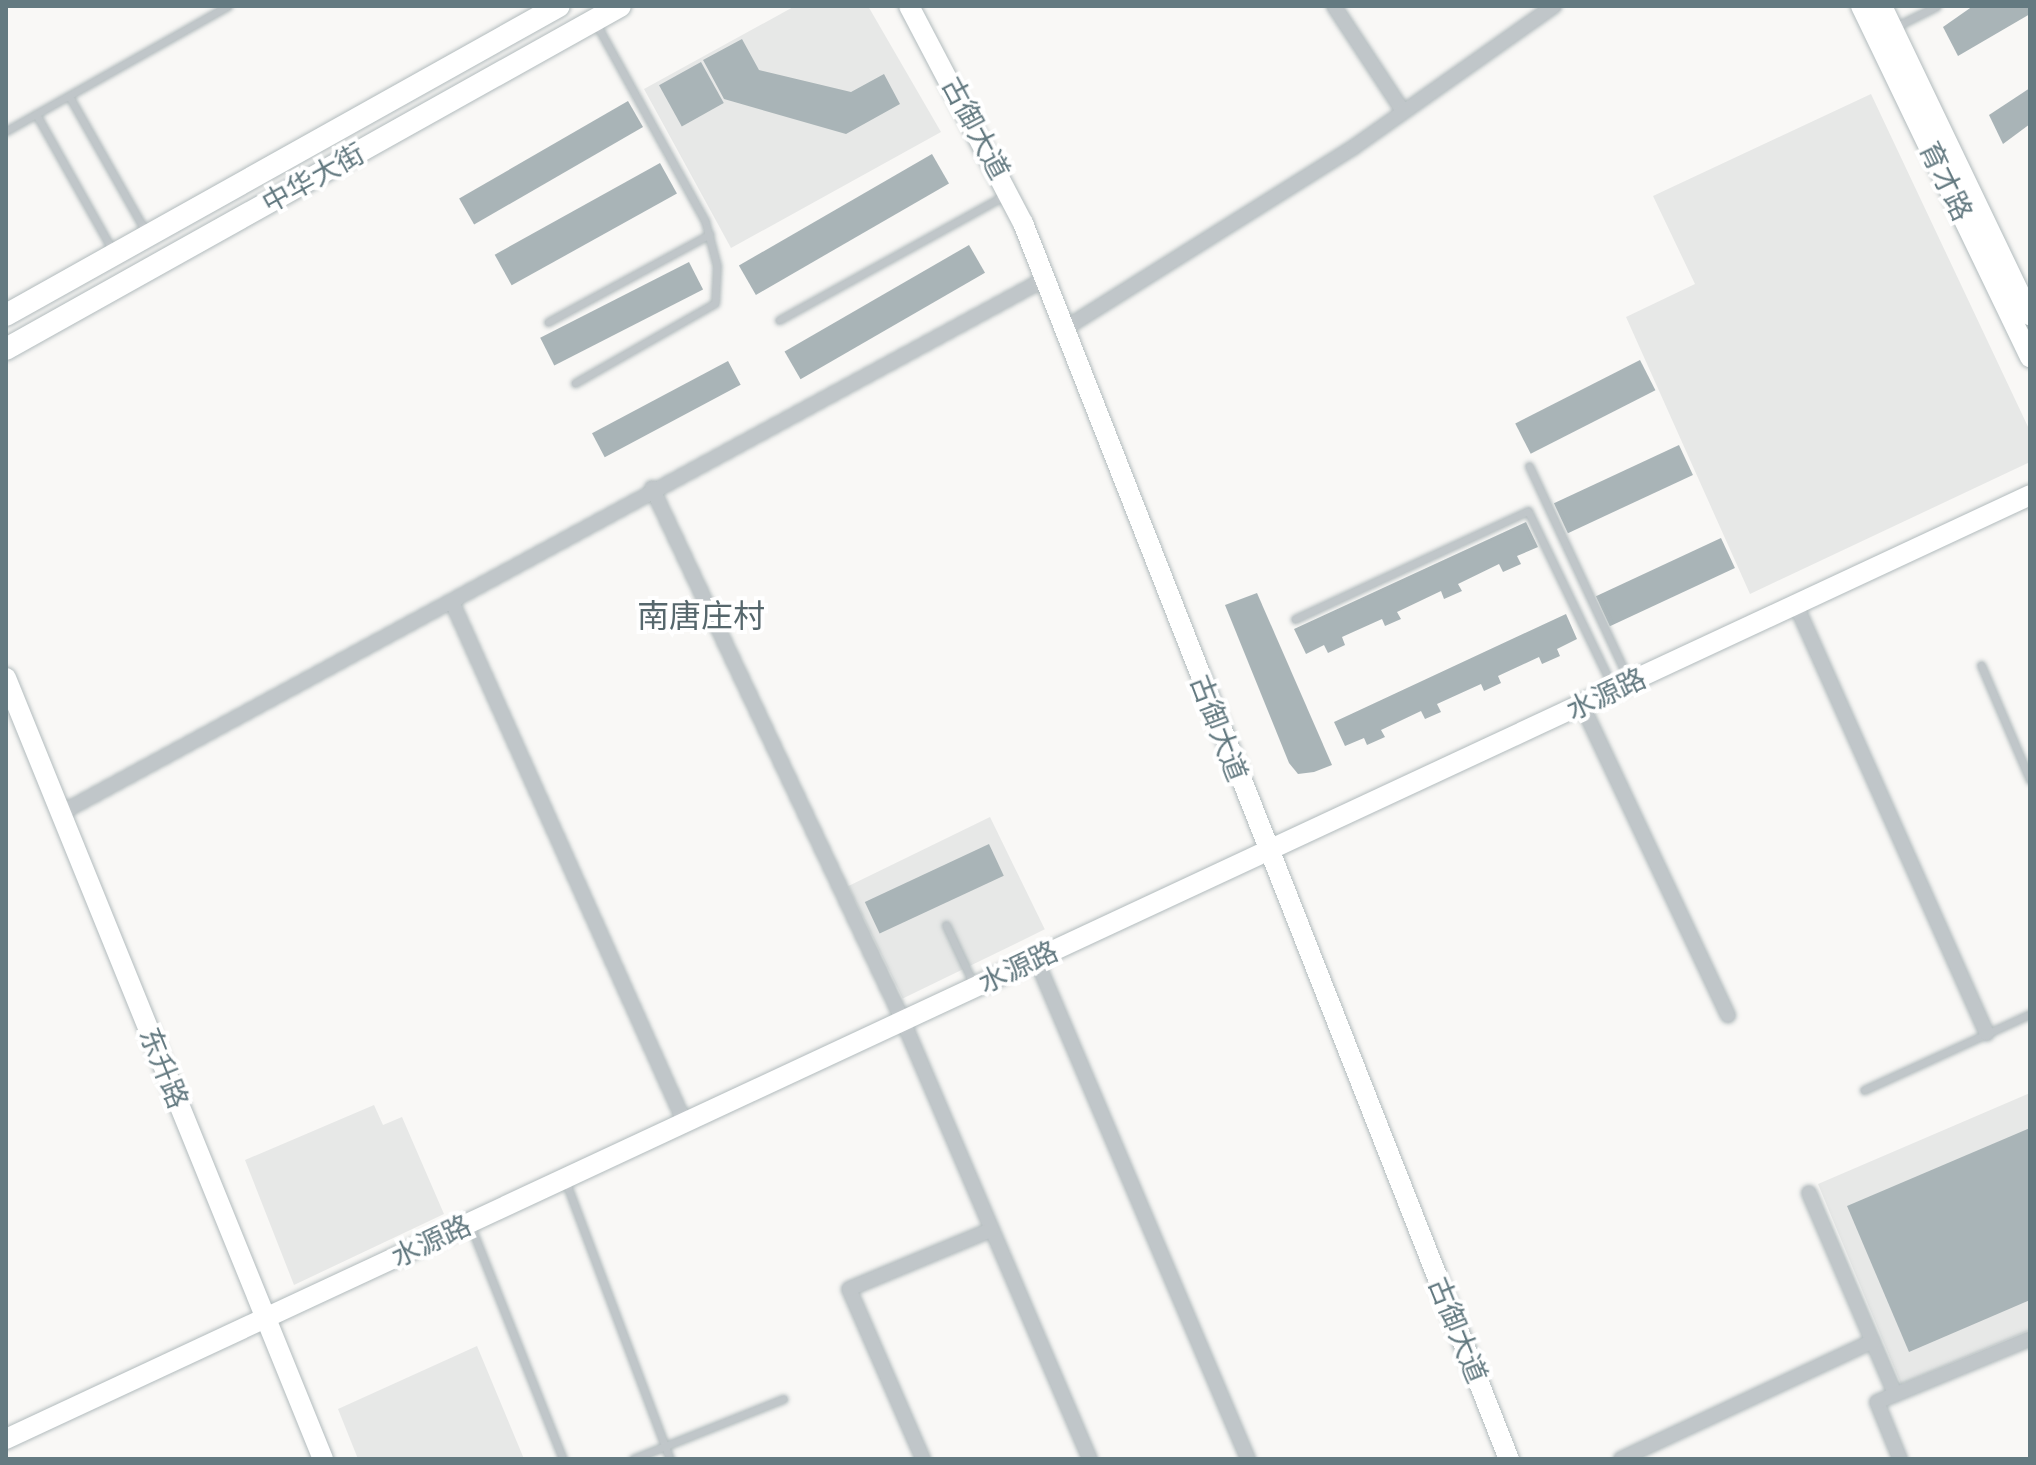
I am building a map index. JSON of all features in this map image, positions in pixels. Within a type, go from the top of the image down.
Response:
[{"type":"main road","name":"中华大街","points":[[6,315],[559,6]]},
{"type":"main road","name":"中华大街","points":[[6,349],[620,6]]},
{"type":"street","name":"古御大道","points":[[909,6],[1010,193],[1267,852],[1509,1459]]},
{"type":"street","points":[[1334,6],[1401,108]]},
{"type":"street","points":[[1064,329],[1354,147],[1401,108],[1554,6]]},
{"type":"street","name":"育才路","points":[[1861,6],[2030,357]]},
{"type":"street","name":"育才路","points":[[1882,6],[2030,315]]},
{"type":"street","points":[[61,813],[452,602],[652,488],[1045,279]]},
{"type":"street","points":[[652,488],[903,1021],[1090,1459]]},
{"type":"street","name":"水源路","points":[[6,1439],[2030,495]]},
{"type":"street","points":[[452,602],[685,1123]]},
{"type":"street","points":[[1796,605],[1987,1033]]},
{"type":"street","name":"东升路","points":[[6,678],[323,1459]]},
{"type":"street","points":[[1582,705],[1728,1015]]},
{"type":"street","points":[[1036,959],[1248,1459]]},
{"type":"street","points":[[1809,1193],[1895,1394]]},
{"type":"street","points":[[923,1459],[849,1289],[991,1230]]},
{"type":"street","points":[[1900,1459],[1877,1402],[2030,1339]]},
{"type":"street","points":[[1621,1459],[1873,1341]]},
{"type":"lane","points":[[6,131],[228,6]]},
{"type":"lane","points":[[1893,28],[1937,6]]},
{"type":"lane","points":[[575,383],[715,303],[710,234],[595,20]]},
{"type":"lane","points":[[69,96],[148,236]]},
{"type":"lane","points":[[36,114],[115,254]]},
{"type":"lane","points":[[779,320],[1010,193]]},
{"type":"lane","points":[[548,322],[710,234]]},
{"type":"lane","points":[[1529,466],[1622,686]]},
{"type":"lane","points":[[1295,619],[1528,511],[1622,686]]},
{"type":"lane","points":[[1981,665],[2030,780]]},
{"type":"lane","points":[[946,925],[975,987]]},
{"type":"lane","points":[[1864,1090],[2030,1014]]},
{"type":"lane","points":[[565,1179],[670,1459]]},
{"type":"lane","points":[[470,1223],[563,1459]]},
{"type":"lane","points":[[633,1459],[783,1399]]},
{"type":"shaded area","points":[[795,6],[868,6],[941,132],[731,248],[644,89]]},
{"type":"shaded area","points":[[1871,94],[2030,431],[2030,462],[1750,594],[1626,317],[1695,284],[1653,196]]},
{"type":"shaded area","points":[[990,817],[1045,929],[903,999],[848,886]]},
{"type":"shaded area","points":[[2030,1093],[2030,1330],[1901,1384],[1818,1184]]},
{"type":"shaded area","points":[[374,1105],[383,1125],[402,1117],[444,1214],[294,1285],[245,1160]]},
{"type":"shaded area","points":[[477,1346],[524,1459],[358,1459],[338,1409]]},
{"type":"building","points":[[1973,6],[2030,6],[2030,14],[1958,56],[1943,27]]},
{"type":"building","points":[[742,39],[759,70],[851,92],[884,74],[900,104],[846,134],[724,99],[703,60]]},
{"type":"building","points":[[701,62],[724,103],[682,126],[659,85]]},
{"type":"building","points":[[2030,88],[2030,124],[2003,144],[1989,115]]},
{"type":"building","points":[[628,101],[643,127],[474,224],[459,198]]},
{"type":"building","points":[[932,154],[949,183],[756,295],[739,266]]},
{"type":"building","points":[[660,163],[677,194],[512,285],[495,255]]},
{"type":"building","points":[[969,245],[985,273],[801,379],[785,352]]},
{"type":"building","points":[[689,262],[703,290],[554,365],[540,338]]},
{"type":"building","points":[[1640,360],[1655,390],[1531,454],[1515,424]]},
{"type":"building","points":[[728,361],[741,385],[605,457],[592,433]]},
{"type":"building","points":[[1679,445],[1693,475],[1568,533],[1554,503]]},
{"type":"building","points":[[1526,522],[1538,547],[1517,556],[1521,564],[1503,572],[1499,564],[1458,584],[1462,591],[1444,599],[1441,591],[1397,612],[1401,619],[1385,626],[1382,619],[1342,637],[1345,645],[1328,653],[1324,645],[1306,654],[1294,629]]},
{"type":"building","points":[[1721,538],[1735,568],[1610,626],[1596,596]]},
{"type":"building","points":[[1257,593],[1332,765],[1314,772],[1298,774],[1289,763],[1225,605]]},
{"type":"building","points":[[1566,614],[1577,639],[1557,649],[1560,656],[1542,664],[1539,657],[1498,676],[1501,683],[1484,691],[1481,684],[1437,704],[1441,712],[1425,719],[1421,711],[1381,730],[1385,737],[1367,745],[1364,738],[1345,746],[1334,722]]},
{"type":"building","points":[[989,844],[1004,876],[880,934],[865,902]]},
{"type":"building","points":[[2030,1128],[2030,1300],[1909,1352],[1847,1206]]},
{"type":"district","name":"南唐庄村","points":[[701,616]]}]
